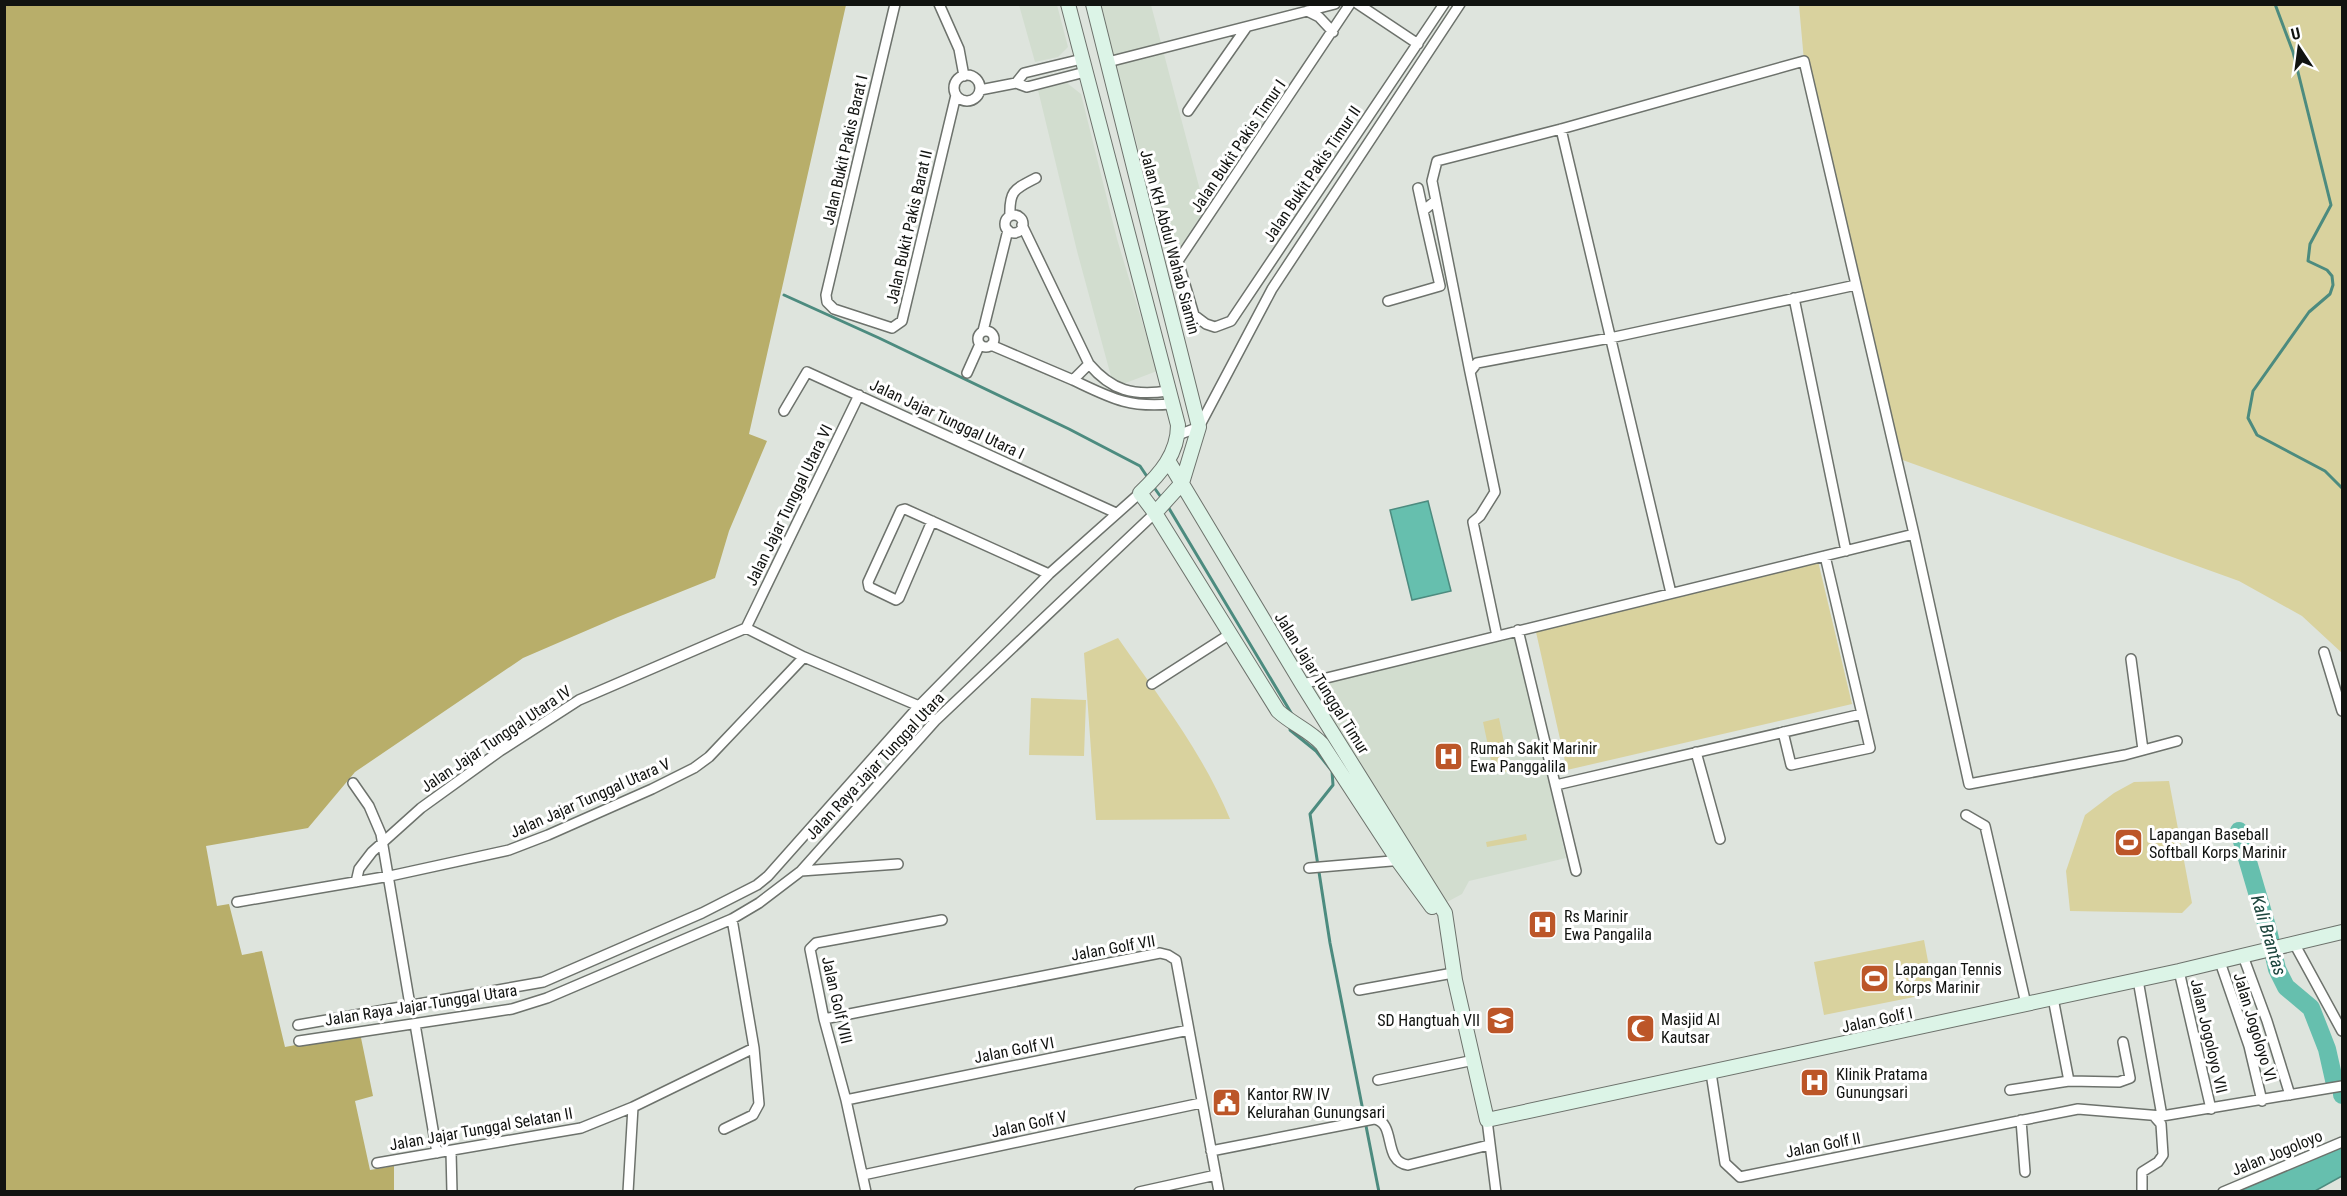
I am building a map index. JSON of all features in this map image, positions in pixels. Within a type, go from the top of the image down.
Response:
[{"type":"main road","points":[[1068,4],[1178,425],[1178,435],[1167,464]]},
{"type":"main road","name":"Jalan KH Abdul Wahab Siamin","points":[[1093,4],[1199,427]]},
{"type":"main road","points":[[1100,128],[1112,131],[1122,123]]},
{"type":"main road","points":[[1108,160],[1118,152],[1131,154]]},
{"type":"main road","points":[[1181,484],[1199,427]]},
{"type":"main road","name":"Jalan Jajar Tunggal Timur","points":[[1167,464],[1302,684],[1405,859]]},
{"type":"main road","name":"Jalan Raya Jajar Tunggal Utara","points":[[1142,490],[1167,464]]},
{"type":"main road","name":"Jalan Raya Jajar Tunggal Utara","points":[[1157,510],[1181,484]]},
{"type":"main road","name":"Jalan Jajar Tunggal Timur","points":[[1142,490],[1157,510],[1278,711],[1287,720],[1314,735],[1322,744],[1445,913],[1453,973],[1487,1120]]},
{"type":"main road","name":"Jalan Golf I","points":[[1487,1120],[2220,962],[2343,932]]},
{"type":"street","name":"Jalan Bukit Pakis Barat I","points":[[827,302],[826,295],[895,4]]},
{"type":"street","points":[[939,4],[959,49],[964,76]]},
{"type":"street","points":[[1108,62],[1335,4]]},
{"type":"street","name":"Jalan Bukit Pakis Timur I","points":[[1192,311],[1178,261],[1350,4]]},
{"type":"street","points":[[1358,4],[1418,44]]},
{"type":"street","name":"Jalan Bukit Pakis Timur II","points":[[1192,311],[1197,318],[1215,327],[1231,321],[1443,4]]},
{"type":"street","points":[[1178,435],[1199,427],[1272,289],[1460,4]]},
{"type":"street","points":[[1307,11],[1319,17],[1333,32]]},
{"type":"street","points":[[1188,111],[1246,28]]},
{"type":"street","points":[[1497,636],[1473,522],[1480,516],[1495,492],[1432,181],[1437,161],[1804,61],[1914,534],[1969,784],[2143,750],[2177,741]]},
{"type":"street","points":[[980,90],[1016,83],[1026,87],[1084,66]]},
{"type":"street","points":[[1016,83],[1024,73],[1084,66]]},
{"type":"street","points":[[964,76],[976,79],[980,90],[977,97],[970,101],[962,100],[956,95],[954,87],[957,80],[964,76]]},
{"type":"street","name":"Jalan Bukit Pakis Barat II","points":[[827,302],[834,309],[892,328],[902,321],[956,95]]},
{"type":"street","points":[[1561,129],[1671,593]]},
{"type":"street","points":[[1010,216],[1011,194],[1017,188],[1036,178]]},
{"type":"street","points":[[1388,301],[1440,286],[1418,188]]},
{"type":"street","points":[[1423,211],[1436,201]]},
{"type":"street","points":[[968,373],[980,344],[978,335],[983,331],[1008,230],[1005,225],[1006,220],[1010,216],[1017,216],[1022,222],[1089,364],[1102,379],[1113,386],[1170,397]]},
{"type":"street","points":[[1008,230],[1017,232],[1022,225]]},
{"type":"street","points":[[1470,372],[1477,363],[1610,338],[1856,285]]},
{"type":"street","points":[[1794,298],[1846,551]]},
{"type":"street","points":[[983,331],[989,331],[994,336],[991,345]]},
{"type":"street","points":[[980,344],[985,347],[991,345],[1125,403],[1147,406],[1170,397]]},
{"type":"street","points":[[1073,380],[1089,364]]},
{"type":"street","name":"Jalan Jajar Tunggal Utara I","points":[[784,411],[807,372],[1116,513]]},
{"type":"street","name":"Jalan Jajar Tunggal Utara VI","points":[[746,628],[859,395]]},
{"type":"street","name":"Jalan Raya Jajar Tunggal Utara","points":[[298,1025],[543,982],[702,913],[756,885],[768,876],[919,706],[1050,574],[1142,490]]},
{"type":"street","points":[[932,521],[899,598],[896,600],[869,587],[868,582],[901,510],[905,509],[932,521],[1050,574]]},
{"type":"street","name":"Jalan Raya Jajar Tunggal Utara","points":[[299,1041],[512,1009],[547,998],[732,919],[759,903],[801,871],[935,722],[1157,510]]},
{"type":"street","points":[[1302,684],[1914,534]]},
{"type":"street","points":[[1783,732],[1791,765],[1870,748],[1825,556]]},
{"type":"street","points":[[746,628],[804,657],[919,706],[935,722]]},
{"type":"street","name":"Jalan Jajar Tunggal Utara IV","points":[[356,882],[359,869],[372,852],[421,808],[500,751],[579,700],[746,628]]},
{"type":"street","points":[[1518,630],[1576,871]]},
{"type":"street","points":[[1152,684],[1230,634]]},
{"type":"street","points":[[2324,652],[2343,711]]},
{"type":"street","name":"Jalan Jajar Tunggal Utara V","points":[[237,902],[390,876],[509,850],[548,835],[652,789],[709,758],[804,657]]},
{"type":"street","points":[[2131,659],[2143,750]]},
{"type":"street","points":[[1556,785],[1862,714]]},
{"type":"street","points":[[1696,752],[1720,839]]},
{"type":"street","points":[[353,783],[369,806],[384,842],[410,1005]]},
{"type":"street","points":[[1966,815],[1985,826],[2026,1004]]},
{"type":"street","points":[[1309,868],[1405,859]]},
{"type":"street","points":[[801,871],[898,864]]},
{"type":"street","points":[[724,1129],[747,1119],[758,1109],[759,1097],[754,1048],[732,919]]},
{"type":"street","name":"Jalan Golf VIII","points":[[866,1191],[846,1100],[824,1019],[810,949],[816,943],[942,920]]},
{"type":"street","points":[[2295,945],[2338,1013],[2343,1031]]},
{"type":"street","name":"Jalan Golf VII","points":[[824,1019],[1160,953],[1168,955],[1176,960],[1201,1103],[1220,1191]]},
{"type":"street","points":[[2243,956],[2267,1021],[2290,1095]]},
{"type":"street","name":"Jalan Jogoloyo VI","points":[[2220,962],[2249,1046],[2262,1101]]},
{"type":"street","name":"Jalan Jogoloyo VII","points":[[2179,971],[2211,1109]]},
{"type":"street","points":[[1359,990],[1453,973]]},
{"type":"street","points":[[2138,980],[2161,1124],[2163,1155],[2158,1162],[2142,1172],[2142,1191]]},
{"type":"street","points":[[543,982],[547,998]]},
{"type":"street","points":[[2053,998],[2069,1082]]},
{"type":"street","points":[[415,1024],[437,1153]]},
{"type":"street","name":"Jalan Golf VI","points":[[846,1100],[1189,1030]]},
{"type":"street","points":[[2010,1090],[2069,1082],[2119,1082],[2130,1078],[2123,1042]]},
{"type":"street","name":"Jalan Jajar Tunggal Selatan II","points":[[377,1163],[581,1128],[633,1107],[754,1048]]},
{"type":"street","points":[[1378,1080],[1474,1060]]},
{"type":"street","name":"Jalan Golf II","points":[[1711,1073],[1725,1163],[1740,1177],[2078,1109],[2158,1116],[2262,1101],[2338,1086]]},
{"type":"street","name":"Jalan Golf V","points":[[864,1174],[1201,1103]]},
{"type":"street","points":[[628,1191],[633,1107]]},
{"type":"street","points":[[1211,1151],[1374,1119],[1380,1120],[1385,1125],[1395,1159],[1401,1164],[1408,1165],[1489,1145]]},
{"type":"street","points":[[1487,1120],[1496,1191]]},
{"type":"street","points":[[2021,1120],[2025,1172]]},
{"type":"street","name":"Jalan Jogoloyo","points":[[2223,1191],[2343,1142]]},
{"type":"street","points":[[451,1151],[452,1191]]},
{"type":"street","points":[[1139,1191],[1216,1175]]},
{"type":"shaded area","points":[[5,5],[846,5],[749,434],[767,441],[729,531],[715,578],[523,658],[355,772],[308,828],[206,846],[217,906],[229,904],[242,955],[262,951],[285,1047],[360,1033],[373,1096],[355,1101],[370,1170],[394,1166],[394,1191],[5,1192]]},
{"type":"shaded area","points":[[1019,5],[1057,5],[1068,47],[1058,57],[1035,62]]},
{"type":"shaded area","points":[[1100,5],[1151,5],[1205,209],[1169,264]]},
{"type":"shaded area","points":[[1799,5],[2342,5],[2342,653],[2302,616],[2239,581],[1897,458],[1804,61]]},
{"type":"shaded area","points":[[1067,83],[1081,94],[1117,239],[1157,371],[1123,384],[1112,380],[1077,251],[1038,90]]},
{"type":"shaded area","points":[[1428,501],[1451,591],[1412,600],[1390,510]]},
{"type":"shaded area","points":[[1818,561],[1852,704],[1567,770],[1536,632]]},
{"type":"shaded area","name":"Rumah Sakit Marinir Ewa Panggalila","points":[[1514,628],[1566,858],[1469,881],[1462,894],[1447,902],[1308,682]]},
{"type":"shaded area","points":[[1118,638],[1194,748],[1230,819],[1096,820],[1084,653]]},
{"type":"shaded area","points":[[1031,698],[1086,700],[1084,756],[1029,755]]},
{"type":"shaded area","points":[[1499,718],[1510,771],[1494,774],[1483,722]]},
{"type":"shaded area","name":"Lapangan Baseball Softball Korps Marinir","points":[[2169,781],[2192,903],[2182,913],[2070,911],[2066,871],[2085,815],[2114,793],[2134,782]]},
{"type":"shaded area","points":[[1526,834],[1527,840],[1487,847],[1486,842]]},
{"type":"shaded area","name":"Lapangan Tennis Korps Marinir","points":[[1924,940],[1934,993],[1824,1015],[1814,962]]},
{"type":"shaded area","points":[[2342,1147],[2342,1176],[2315,1191],[2232,1192]]},
{"type":"waterway","points":[[2275,4],[2293,52],[2331,205],[2310,244],[2308,261],[2327,270],[2332,276],[2333,285],[2330,294],[2309,312],[2253,391],[2248,418],[2257,435],[2325,471],[2342,488]]},
{"type":"waterway","points":[[784,295],[1069,429],[1140,466],[1148,478]]},
{"type":"waterway","points":[[1153,486],[1163,500]]},
{"type":"waterway","points":[[1167,505],[1293,716]]},
{"type":"waterway","points":[[1291,725],[1290,730],[1316,751],[1332,771],[1333,785],[1310,814],[1330,943],[1379,1192]]},
{"type":"waterway","name":"Kali Brantas","points":[[2239,831],[2277,969],[2286,987],[2311,1008],[2327,1049],[2334,1080],[2342,1087],[2342,1095]]},
{"type":"place","name":"Rumah Sakit Marinir Ewa Panggalila","points":[[1449,757]]},
{"type":"place","name":"Lapangan Baseball Softball Korps Marinir","points":[[2128,843]]},
{"type":"place","name":"Rs Marinir Ewa Pangalila","points":[[1543,925]]},
{"type":"place","name":"Lapangan Tennis Korps Marinir","points":[[1874,978]]},
{"type":"place","name":"SD Hangtuah VII","points":[[1501,1020]]},
{"type":"place","name":"Masjid Al Kautsar","points":[[1640,1028]]},
{"type":"place","name":"Klinik Pratama Gunungsari","points":[[1815,1083]]},
{"type":"place","name":"Kantor RW IV Kelurahan Gunungsari","points":[[1226,1103]]}]
